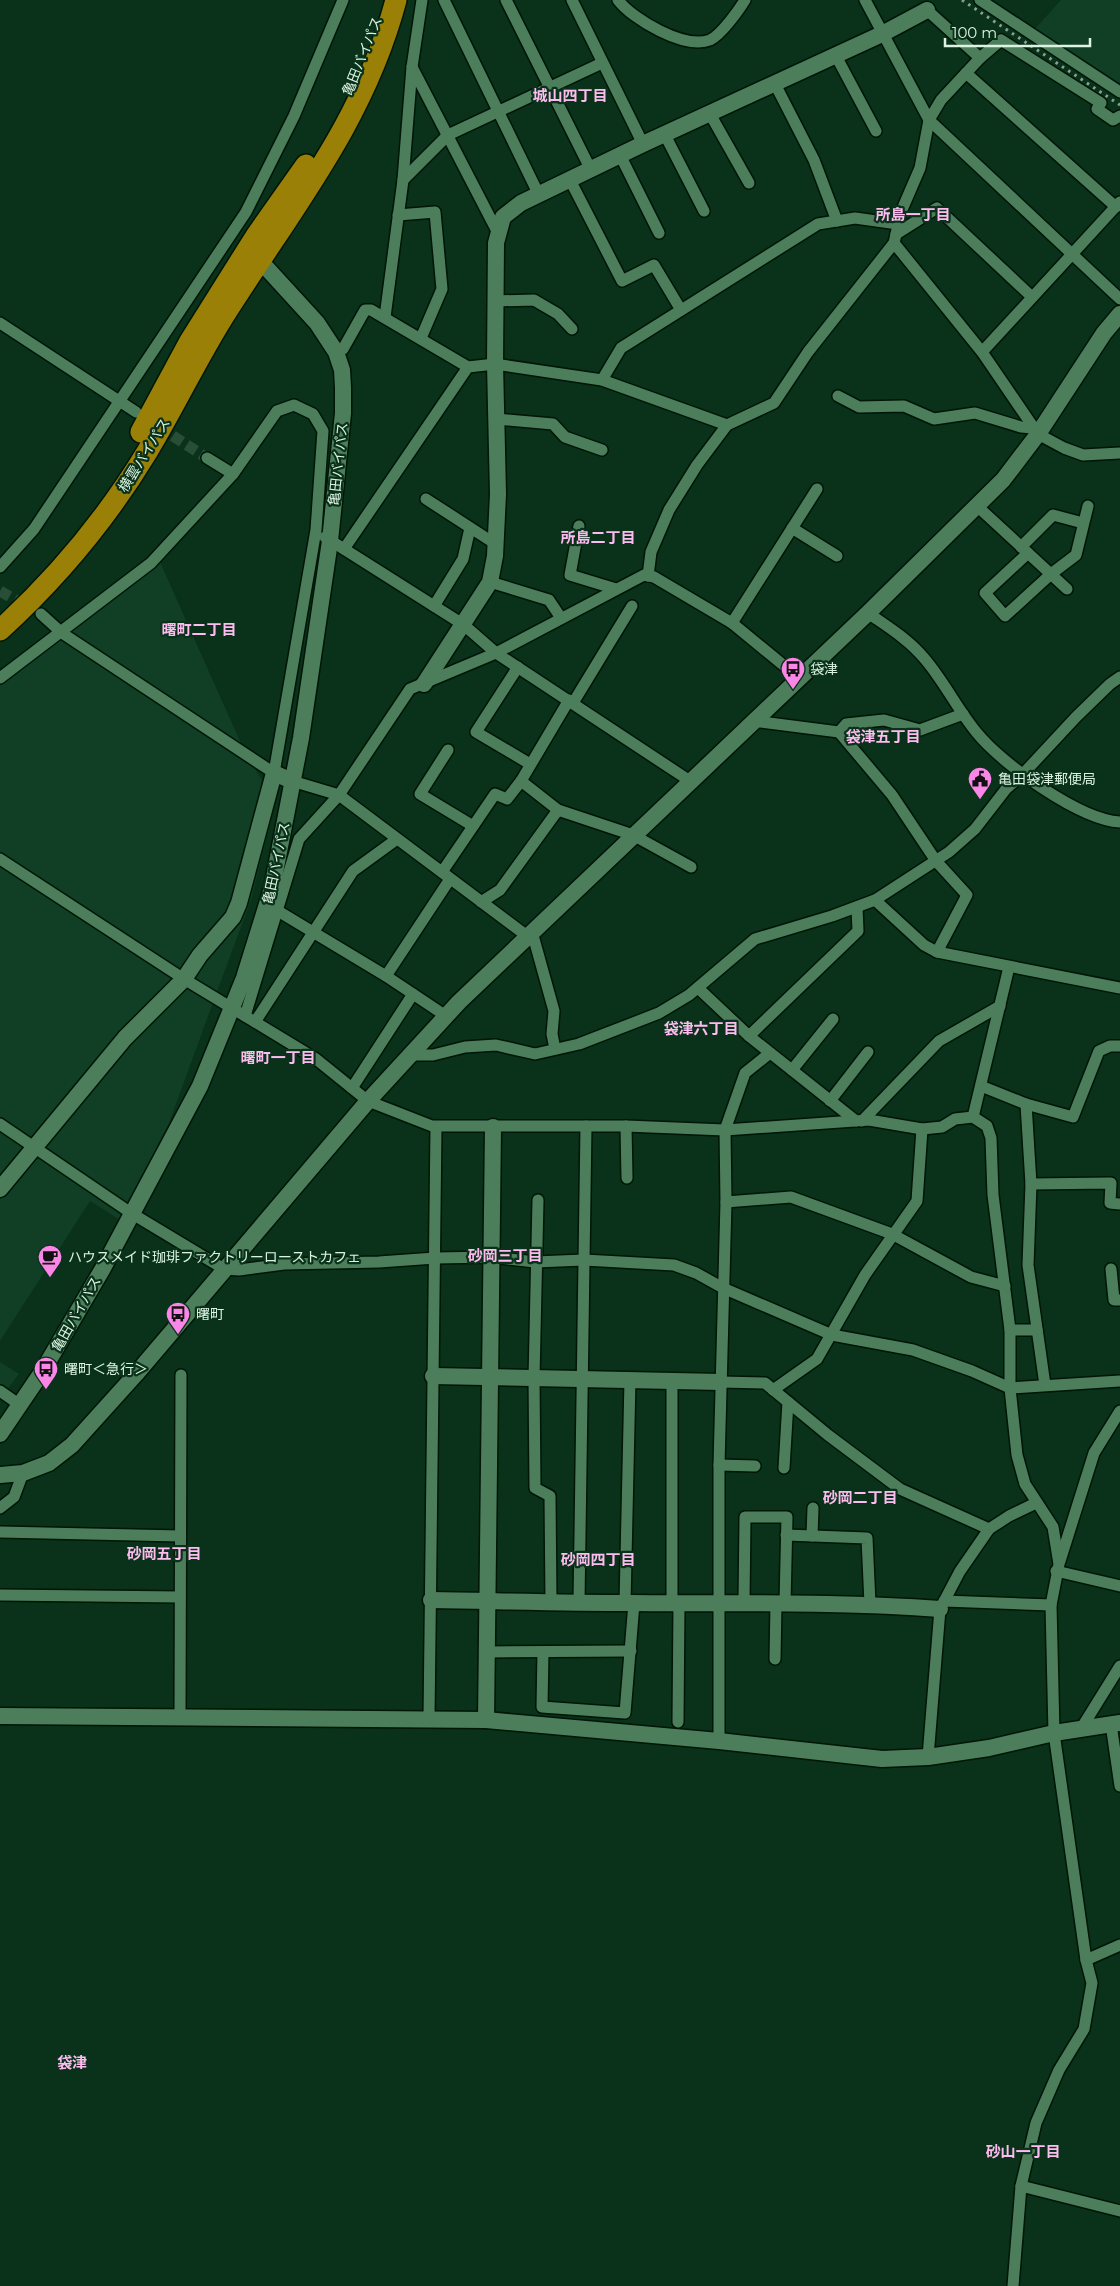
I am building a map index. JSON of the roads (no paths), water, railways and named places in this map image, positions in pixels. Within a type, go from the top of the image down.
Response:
[{"type":"highway","name":"亀田バイパス","points":[[254,254],[334,120],[365,54],[384,0]]},
{"type":"highway","name":"亀田バイパス","points":[[254,254],[318,174],[347,125],[378,58],[396,0]]},
{"type":"highway","name":"横雲バイパス","points":[[0,610],[58,549],[113,478],[154,410],[190,341],[254,254]]},
{"type":"highway","name":"横雲バイパス","points":[[0,630],[45,586],[108,510],[146,454],[254,254]]},
{"type":"street","points":[[0,567],[34,530],[246,212],[294,116],[343,0]]},
{"type":"street","points":[[385,317],[403,180],[412,67],[422,0]]},
{"type":"street","points":[[444,0],[539,194]]},
{"type":"street","points":[[506,0],[590,170]]},
{"type":"street","points":[[572,0],[643,144]]},
{"type":"street","points":[[618,0],[625,10],[643,23],[666,34],[688,40],[705,41],[712,39],[738,11],[745,0]]},
{"type":"street","points":[[865,0],[929,120],[1120,299]]},
{"type":"street","points":[[980,0],[1120,92]]},
{"type":"street","points":[[424,684],[464,625],[490,582],[497,545],[496,243],[503,217],[521,203],[539,194],[643,144],[836,56],[927,10],[980,58]]},
{"type":"street","points":[[896,234],[901,212],[920,168],[929,120],[941,100],[980,58],[1001,40],[1101,103],[1097,109],[1113,120],[1120,116]]},
{"type":"street","points":[[836,56],[876,131]]},
{"type":"street","points":[[403,180],[448,135],[602,63]]},
{"type":"street","points":[[412,67],[498,233]]},
{"type":"street","points":[[966,73],[1118,204],[982,352]]},
{"type":"street","points":[[775,84],[814,160],[837,221]]},
{"type":"street","points":[[710,114],[749,183]]},
{"type":"street","points":[[665,135],[704,211]]},
{"type":"street","points":[[620,155],[659,233]]},
{"type":"street","points":[[570,180],[622,281],[654,265],[681,310]]},
{"type":"street","points":[[648,576],[651,552],[669,510],[727,424],[774,403],[808,352],[896,234],[938,208],[1032,297]]},
{"type":"street","points":[[398,215],[435,212],[442,289],[420,338]]},
{"type":"street","points":[[602,380],[621,348],[818,224],[855,218],[896,234],[982,352],[1035,431]]},
{"type":"street","points":[[231,235],[254,254]]},
{"type":"street","name":"亀田バイパス","points":[[0,1434],[42,1372],[102,1270],[200,1086],[244,1016],[244,978],[272,888],[337,545],[343,413],[342,370],[336,352],[317,323],[254,254]]},
{"type":"street","points":[[495,301],[534,300],[558,314],[572,329]]},
{"type":"street","points":[[336,352],[343,349],[365,310],[371,310],[468,366],[495,364],[602,380],[727,424]]},
{"type":"street","points":[[0,1475],[23,1473],[49,1463],[72,1445],[136,1374],[368,1101],[446,1016],[527,936],[868,613],[1003,480],[1104,333],[1120,314]]},
{"type":"street","points":[[0,324],[136,412]]},
{"type":"street","points":[[337,545],[468,366]]},
{"type":"street","points":[[838,396],[859,407],[904,406],[934,418],[975,413],[1035,431],[1064,448],[1083,455],[1120,453]]},
{"type":"street","points":[[0,678],[62,633],[151,563],[233,474],[277,411],[294,405],[314,414],[323,431],[316,530],[274,773],[239,903],[232,917],[200,955],[184,979],[125,1038],[0,1188]]},
{"type":"street","points":[[497,419],[554,424],[565,436],[602,450]]},
{"type":"street","points":[[207,458],[233,474]]},
{"type":"street","points":[[732,623],[817,489]]},
{"type":"street","points":[[426,500],[497,545]]},
{"type":"street","points":[[977,506],[1067,589]]},
{"type":"street","points":[[1083,523],[1053,515],[1025,550],[985,593],[1005,616],[1051,574],[1076,555],[1088,506]]},
{"type":"street","points":[[579,526],[570,575],[616,589]]},
{"type":"street","points":[[434,606],[463,559],[470,528]]},
{"type":"street","points":[[792,528],[837,556]]},
{"type":"street","points":[[316,530],[464,625],[496,653],[690,781]]},
{"type":"street","points":[[244,1016],[299,839],[339,795],[410,689],[496,653],[644,575],[654,577],[732,623],[799,678]]},
{"type":"street","points":[[490,582],[549,600],[561,618]]},
{"type":"street","points":[[386,976],[446,876],[473,826],[494,794],[507,799],[521,781],[530,764],[632,606]]},
{"type":"street","points":[[868,613],[903,637],[925,659],[978,734],[1023,774],[1090,815],[1120,822]]},
{"type":"street","points":[[41,614],[62,633],[274,773],[292,781],[339,795],[527,936],[534,939],[554,1011],[552,1034],[556,1049]]},
{"type":"street","points":[[518,667],[476,732],[530,764]]},
{"type":"street","points":[[410,1056],[433,1055],[465,1046],[496,1045],[535,1054],[579,1044],[659,1013],[698,988],[755,939],[875,900],[949,852],[975,829],[1006,789],[1023,774],[1076,716],[1120,677]]},
{"type":"street","points":[[839,732],[846,724],[884,720],[920,730],[963,714]]},
{"type":"street","points":[[753,721],[839,732],[892,795],[936,861],[966,895],[937,952]]},
{"type":"street","points":[[448,750],[420,794],[473,826]]},
{"type":"street","points":[[521,781],[558,810],[633,835],[691,867]]},
{"type":"street","points":[[481,902],[500,890],[558,810]]},
{"type":"street","points":[[244,1016],[313,932],[353,871],[396,838]]},
{"type":"street","points":[[0,859],[184,979],[316,1059],[368,1101],[436,1127],[626,1126],[726,1130],[859,1121],[922,1129],[942,1127],[955,1119],[973,1116],[987,1126],[991,1138],[993,1195],[1010,1330],[1010,1388],[1017,1455],[1025,1484],[1053,1527],[1057,1567]]},
{"type":"street","points":[[875,900],[924,946],[937,952],[1120,988]]},
{"type":"street","points":[[749,1036],[858,931],[857,907]]},
{"type":"street","points":[[278,911],[386,976],[446,1016]]},
{"type":"street","points":[[973,1116],[1009,967]]},
{"type":"street","points":[[698,988],[749,1036],[830,1101],[859,1121]]},
{"type":"street","points":[[352,1088],[413,994]]},
{"type":"street","points":[[859,1121],[939,1041],[1000,1006]]},
{"type":"street","points":[[792,1070],[833,1019]]},
{"type":"street","points":[[981,1086],[1026,1104],[1073,1117],[1099,1052],[1110,1046],[1120,1046]]},
{"type":"street","points":[[830,1101],[868,1052]]},
{"type":"street","points":[[719,1741],[719,1465],[726,1202],[726,1130],[745,1073],[770,1053]]},
{"type":"street","points":[[1026,1104],[1031,1184],[1028,1265],[1045,1386]]},
{"type":"street","points":[[0,1124],[131,1213],[224,1269],[239,1270],[284,1264],[492,1257],[536,1262],[584,1260],[674,1264],[696,1273],[723,1288],[832,1335],[913,1350],[972,1371],[1010,1388],[1120,1381]]},
{"type":"street","points":[[579,1602],[586,1126]]},
{"type":"street","points":[[626,1126],[627,1178]]},
{"type":"street","points":[[429,1719],[436,1127]]},
{"type":"street","points":[[486,1720],[493,1128]]},
{"type":"street","points":[[773,1390],[817,1360],[865,1274],[916,1201],[922,1129]]},
{"type":"street","points":[[1031,1184],[1111,1183],[1110,1203],[1120,1204]]},
{"type":"street","points":[[726,1202],[791,1197],[892,1234],[971,1277],[1005,1286]]},
{"type":"street","points":[[538,1200],[534,1378],[535,1488],[550,1496],[550,1602]]},
{"type":"street","points":[[1111,1269],[1114,1300],[1120,1300]]},
{"type":"street","points":[[1010,1330],[1037,1330]]},
{"type":"street","points":[[180,1718],[181,1375]]},
{"type":"street","points":[[433,1376],[765,1383],[900,1488],[989,1529]]},
{"type":"street","points":[[542,1652],[542,1707],[625,1713],[631,1651],[630,1380]]},
{"type":"street","points":[[672,1381],[678,1722]]},
{"type":"street","points":[[0,1392],[20,1405]]},
{"type":"street","points":[[784,1468],[788,1402]]},
{"type":"street","points":[[1013,2286],[1021,2186],[1036,2123],[1059,2070],[1084,2029],[1092,1983],[1086,1960],[1054,1734],[1051,1605],[1057,1567],[1094,1453],[1120,1410]]},
{"type":"street","points":[[719,1465],[755,1466]]},
{"type":"street","points":[[0,1508],[14,1497],[23,1473]]},
{"type":"street","points":[[928,1757],[942,1605],[960,1571],[989,1529],[1009,1516],[1036,1503]]},
{"type":"street","points":[[812,1536],[813,1508]]},
{"type":"street","points":[[744,1602],[745,1516],[787,1517],[775,1659]]},
{"type":"street","points":[[0,1532],[180,1536]]},
{"type":"street","points":[[786,1535],[867,1538],[870,1604]]},
{"type":"street","points":[[1057,1567],[1120,1586]]},
{"type":"street","points":[[0,1595],[180,1598]]},
{"type":"street","points":[[431,1600],[1051,1605]]},
{"type":"street","points":[[486,1652],[631,1651]]},
{"type":"street","points":[[1084,1729],[1084,1724],[1120,1666]]},
{"type":"street","points":[[0,1716],[486,1720],[719,1741],[882,1759],[928,1757],[989,1748],[1054,1734],[1116,1724],[1120,1786]]},
{"type":"street","points":[[1086,1960],[1120,1945]]},
{"type":"street","points":[[1021,2186],[1120,2210]]},
{"type":"tunnel","points":[[159,427],[207,458]]},
{"type":"tunnel","points":[[0,591],[28,607]]},
{"type":"railway","points":[[962,0],[1120,105]]},
{"type":"place","name":"袋津","points":[[793,690]]},
{"type":"place","name":"亀田袋津郵便局","points":[[980,800]]},
{"type":"place","name":"ハウスメイド珈琲ファクトリーローストカフェ","points":[[50,1278]]},
{"type":"place","name":"曙町","points":[[178,1335]]},
{"type":"place","name":"曙町＜急行＞","points":[[46,1390]]},
{"type":"district","name":"城山四丁目","points":[[570,95]]},
{"type":"district","name":"所島一丁目","points":[[913,214]]},
{"type":"district","name":"所島二丁目","points":[[598,537]]},
{"type":"district","name":"曙町二丁目","points":[[199,629]]},
{"type":"district","name":"袋津五丁目","points":[[883,736]]},
{"type":"district","name":"袋津六丁目","points":[[701,1028]]},
{"type":"district","name":"曙町一丁目","points":[[278,1057]]},
{"type":"district","name":"砂岡三丁目","points":[[505,1255]]},
{"type":"district","name":"砂岡二丁目","points":[[860,1497]]},
{"type":"district","name":"砂岡五丁目","points":[[164,1553]]},
{"type":"district","name":"砂岡四丁目","points":[[598,1559]]},
{"type":"district","name":"袋津","points":[[72,2062]]},
{"type":"district","name":"砂山一丁目","points":[[1023,2151]]}]
